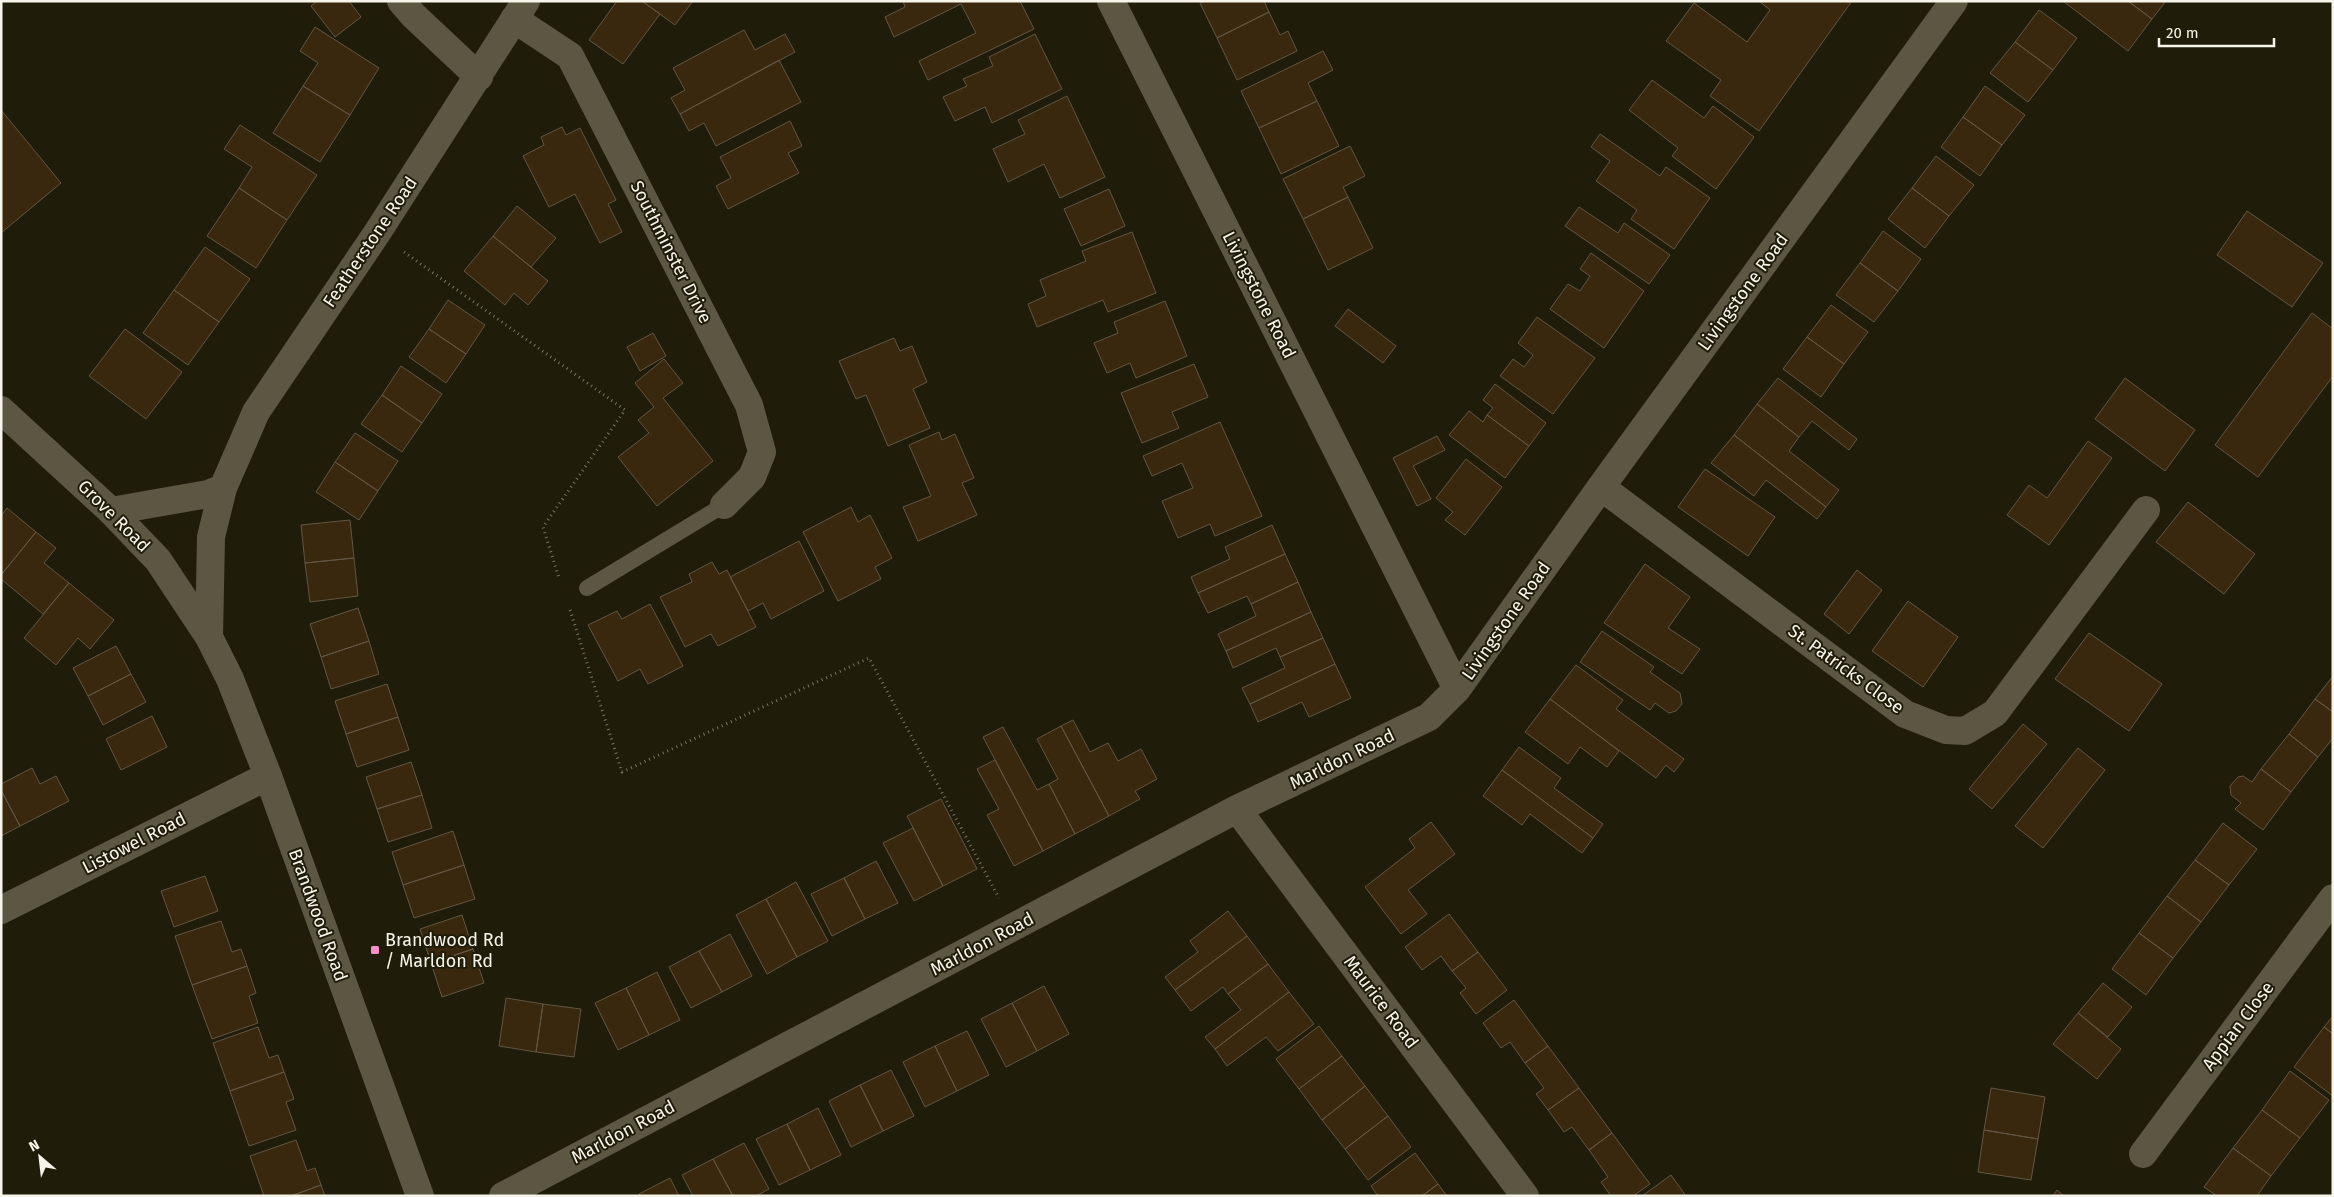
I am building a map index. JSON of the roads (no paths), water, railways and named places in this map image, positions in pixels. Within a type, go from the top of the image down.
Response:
[{"type":"street","points":[[401,1],[414,16],[479,76]]},
{"type":"street","name":"Livingstone Road","points":[[1111,1],[1457,689],[1601,487],[1954,1]]},
{"type":"street","name":"Featherstone Road","points":[[209,636],[210,537],[223,488],[242,439],[256,412],[377,233],[520,10]]},
{"type":"street","name":"Southminster Drive","points":[[520,10],[570,56],[749,405],[762,452],[752,477],[724,505]]},
{"type":"street","name":"Grove Road","points":[[1,410],[112,511],[158,560],[209,636]]},
{"type":"street","name":"St. Patricks Close","points":[[1601,487],[1905,714],[1946,730],[1965,731],[1996,713],[2146,510]]},
{"type":"street","points":[[112,511],[208,494],[223,488]]},
{"type":"street","name":"Brandwood Road","points":[[209,636],[230,679],[268,776],[420,1196]]},
{"type":"street","name":"Marldon Road","points":[[503,1196],[1237,809],[1428,717],[1457,689]]},
{"type":"street","name":"Listowel Road","points":[[1,910],[268,776]]},
{"type":"street","name":"Maurice Road","points":[[1237,809],[1525,1196]]},
{"type":"street","name":"Appian Close","points":[[2143,1154],[2333,898]]},
{"type":"lane","points":[[587,588],[724,505]]},
{"type":"place","name":"Brandwood Rd / Marldon Rd","points":[[375,950]]}]
